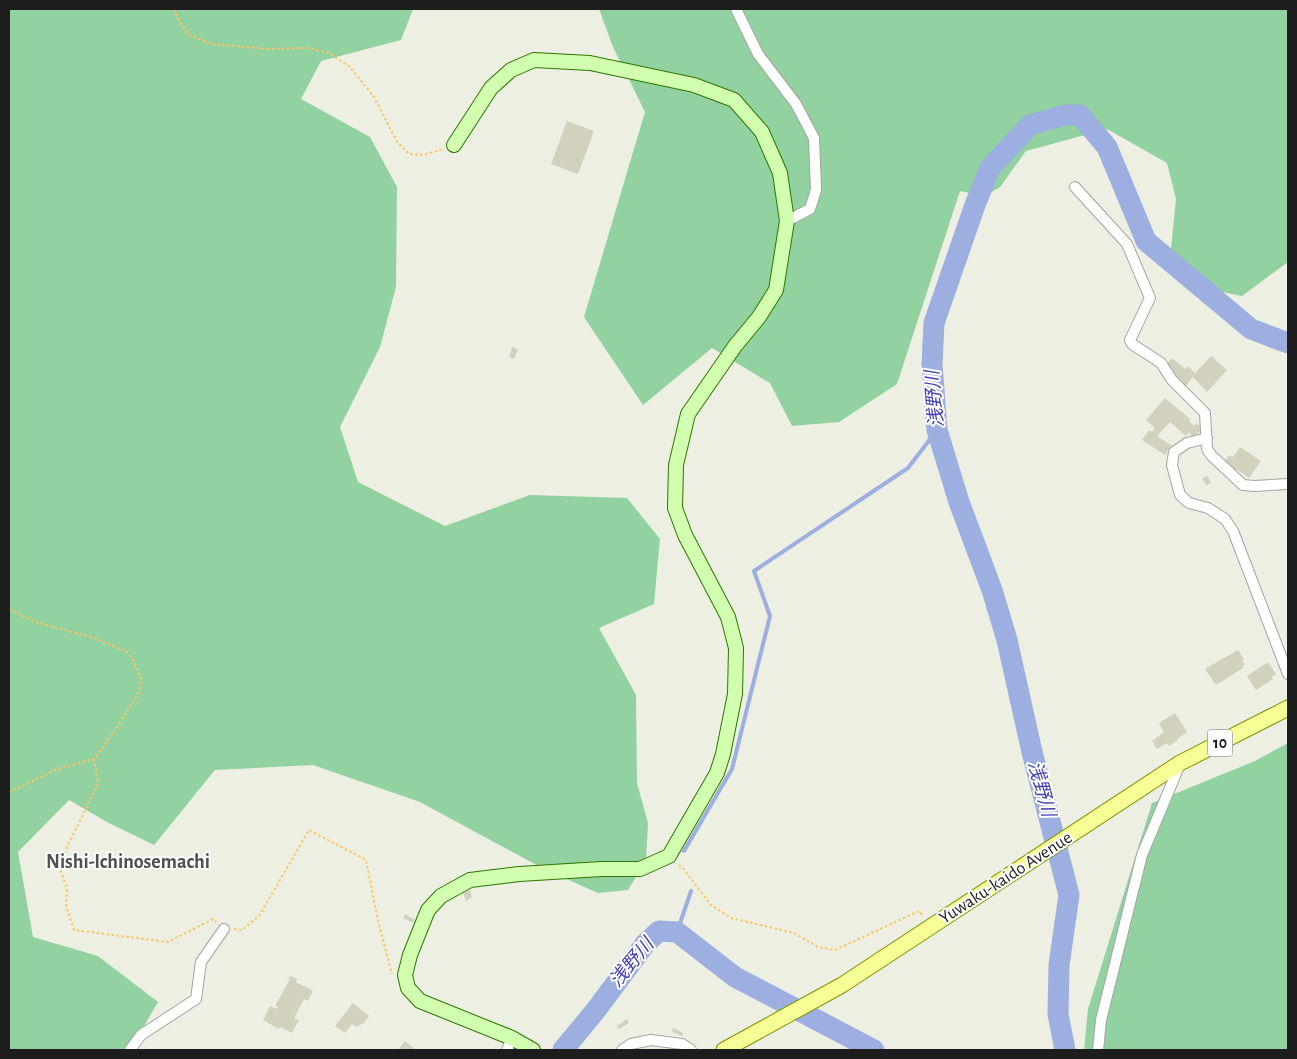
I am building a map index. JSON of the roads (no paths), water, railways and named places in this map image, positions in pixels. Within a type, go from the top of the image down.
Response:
[{"type":"main road","name":"Yuwaku-kaido Avenue","points":[[724,1050],[842,985],[1180,764],[1288,708]]},
{"type":"street","points":[[736,9],[758,54],[796,104],[814,138],[816,190],[810,209],[787,221]]},
{"type":"street","points":[[454,145],[492,88],[511,70],[534,60],[590,63],[694,85],[734,100],[762,132],[780,173],[787,221],[776,290],[759,317],[735,346],[688,414],[676,465],[675,508],[685,535],[728,617],[736,648],[735,694],[723,754],[717,773],[669,856],[640,869],[602,869],[519,874],[470,880],[441,896],[428,910],[410,955],[405,975],[408,988],[420,1001],[510,1044],[530,1048]]},
{"type":"street","points":[[1075,187],[1127,244],[1150,298],[1130,340],[1132,344],[1161,363],[1172,380],[1205,413],[1208,449],[1212,456],[1243,485],[1288,484]]},
{"type":"street","points":[[1207,438],[1187,443],[1174,452],[1172,465],[1180,494],[1189,503],[1208,508],[1226,519],[1233,531],[1288,674]]},
{"type":"street","points":[[1098,1050],[1101,1020],[1142,855],[1180,764]]},
{"type":"street","points":[[130,1050],[141,1035],[196,999],[201,962],[224,929]]},
{"type":"street","points":[[622,1050],[631,1044],[651,1040],[682,1044],[691,1050]]},
{"type":"waterway","name":"浅野川","points":[[1065,1050],[1058,1014],[1059,965],[1069,895],[1032,752],[1007,640],[992,590],[959,502],[937,430],[932,364],[934,323],[975,205],[990,168],[1030,125],[1065,115],[1080,115],[1107,147],[1146,241],[1251,329],[1288,343]]},
{"type":"waterway","points":[[684,851],[732,769],[770,616],[754,571],[908,468],[937,430]]},
{"type":"waterway","points":[[677,932],[691,891]]},
{"type":"waterway","name":"浅野川","points":[[563,1050],[596,1010],[645,944],[659,931],[677,932],[735,977],[874,1050]]},
{"type":"district","name":"Nishi-Ichinosemachi","points":[[128,862]]}]
